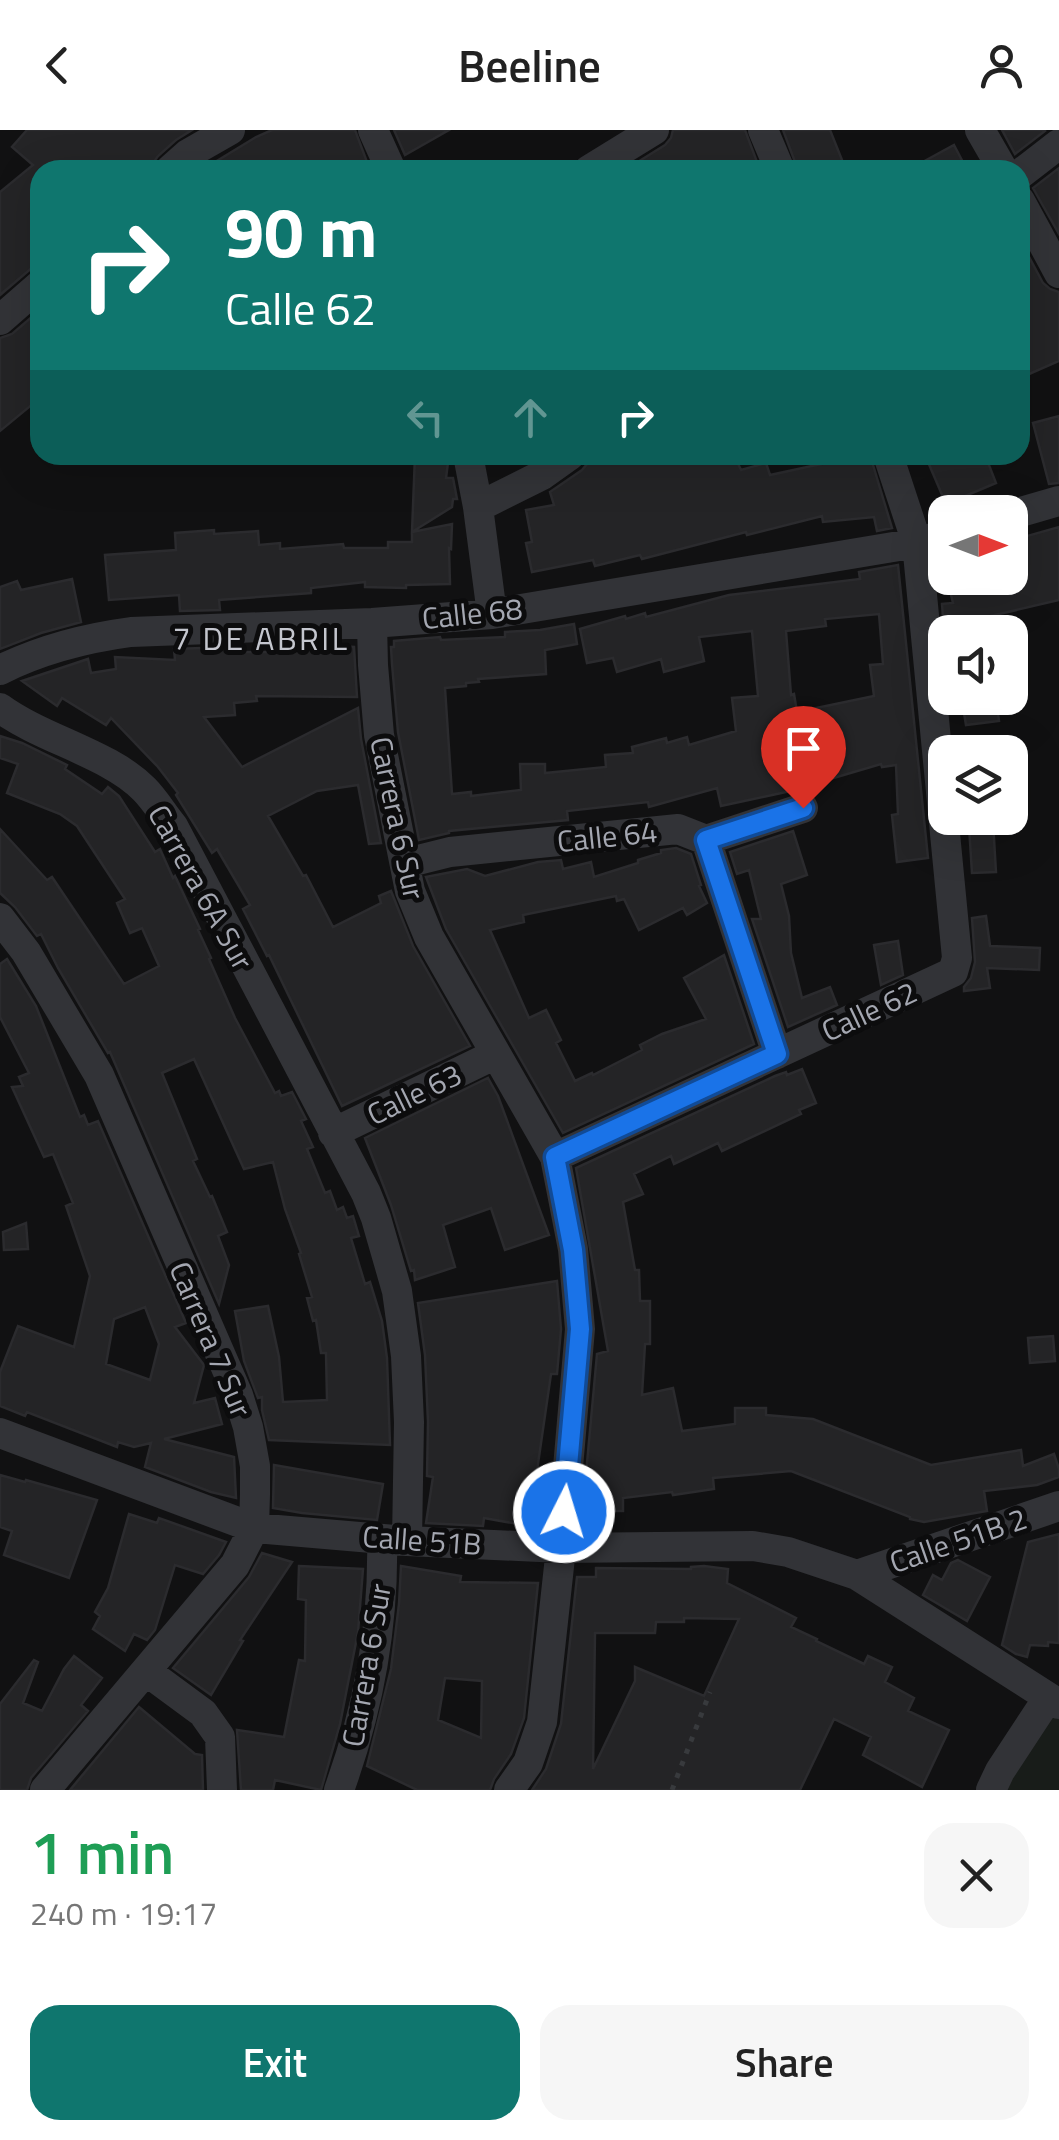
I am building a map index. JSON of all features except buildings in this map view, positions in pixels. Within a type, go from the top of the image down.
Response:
[{"type":"street","points":[[181,160],[230,130]]},
{"type":"street","points":[[373,130],[386,160]]},
{"type":"street","points":[[604,160],[654,130]]},
{"type":"street","points":[[763,130],[776,160]]},
{"type":"street","points":[[980,130],[997,160]]},
{"type":"street","points":[[1030,166],[1059,144]]},
{"type":"street","points":[[1030,219],[1059,273]]},
{"type":"street","points":[[0,320],[30,294]]},
{"type":"street","points":[[470,465],[492,614]]},
{"type":"street","points":[[478,507],[556,465]]},
{"type":"street","points":[[893,465],[928,532]]},
{"type":"street","points":[[1028,510],[1059,501]]},
{"type":"street","name":"Calle 68","points":[[0,670],[30,656],[130,632],[372,623],[492,614],[928,539]]},
{"type":"street","name":"Calle 62","points":[[555,1157],[952,972],[958,958],[935,595]]},
{"type":"street","name":"Carrera 6 Sur","points":[[372,623],[379,735],[410,891],[429,937],[555,1157],[573,1250],[580,1329],[542,1722],[528,1762],[510,1790]]},
{"type":"street","name":"Carrera 6A Sur","points":[[0,708],[37,732],[114,766],[143,788],[173,826],[333,1134]]},
{"type":"street","name":"Calle 64","points":[[406,864],[450,852],[678,829],[706,840],[803,808]]},
{"type":"street","points":[[706,840],[777,1054]]},
{"type":"street","name":"Carrera 7 Sur","points":[[0,918],[26,952],[99,1075],[238,1395],[255,1466],[254,1528],[235,1566],[45,1790]]},
{"type":"street","name":"Calle 63","points":[[333,1134],[496,1054]]},
{"type":"street","name":"Carrera 6 Sur","points":[[333,1134],[366,1193],[397,1291],[406,1356],[409,1422],[394,1540],[383,1570],[374,1652],[339,1790]]},
{"type":"street","name":"Calle 51B","points":[[0,1433],[254,1528],[561,1548],[753,1546],[788,1552],[857,1574],[1054,1701]]},
{"type":"street","name":"Calle 51B 2","points":[[857,1574],[1059,1506]]},
{"type":"street","points":[[146,1670],[203,1713],[220,1737],[222,1790]]},
{"type":"street","points":[[991,1790],[1000,1771],[1054,1701]]},
{"type":"path","points":[[672,1790],[710,1692]]},
{"type":"shaded area","points":[[1049,1713],[1059,1719],[1059,1790],[1003,1790]]},
{"type":"district","name":"7 DE ABRIL","points":[[261,638]]},
{"type":"route","points":[[564,1512],[580,1329],[573,1250],[555,1157],[777,1054],[706,840],[803,808]]}]
